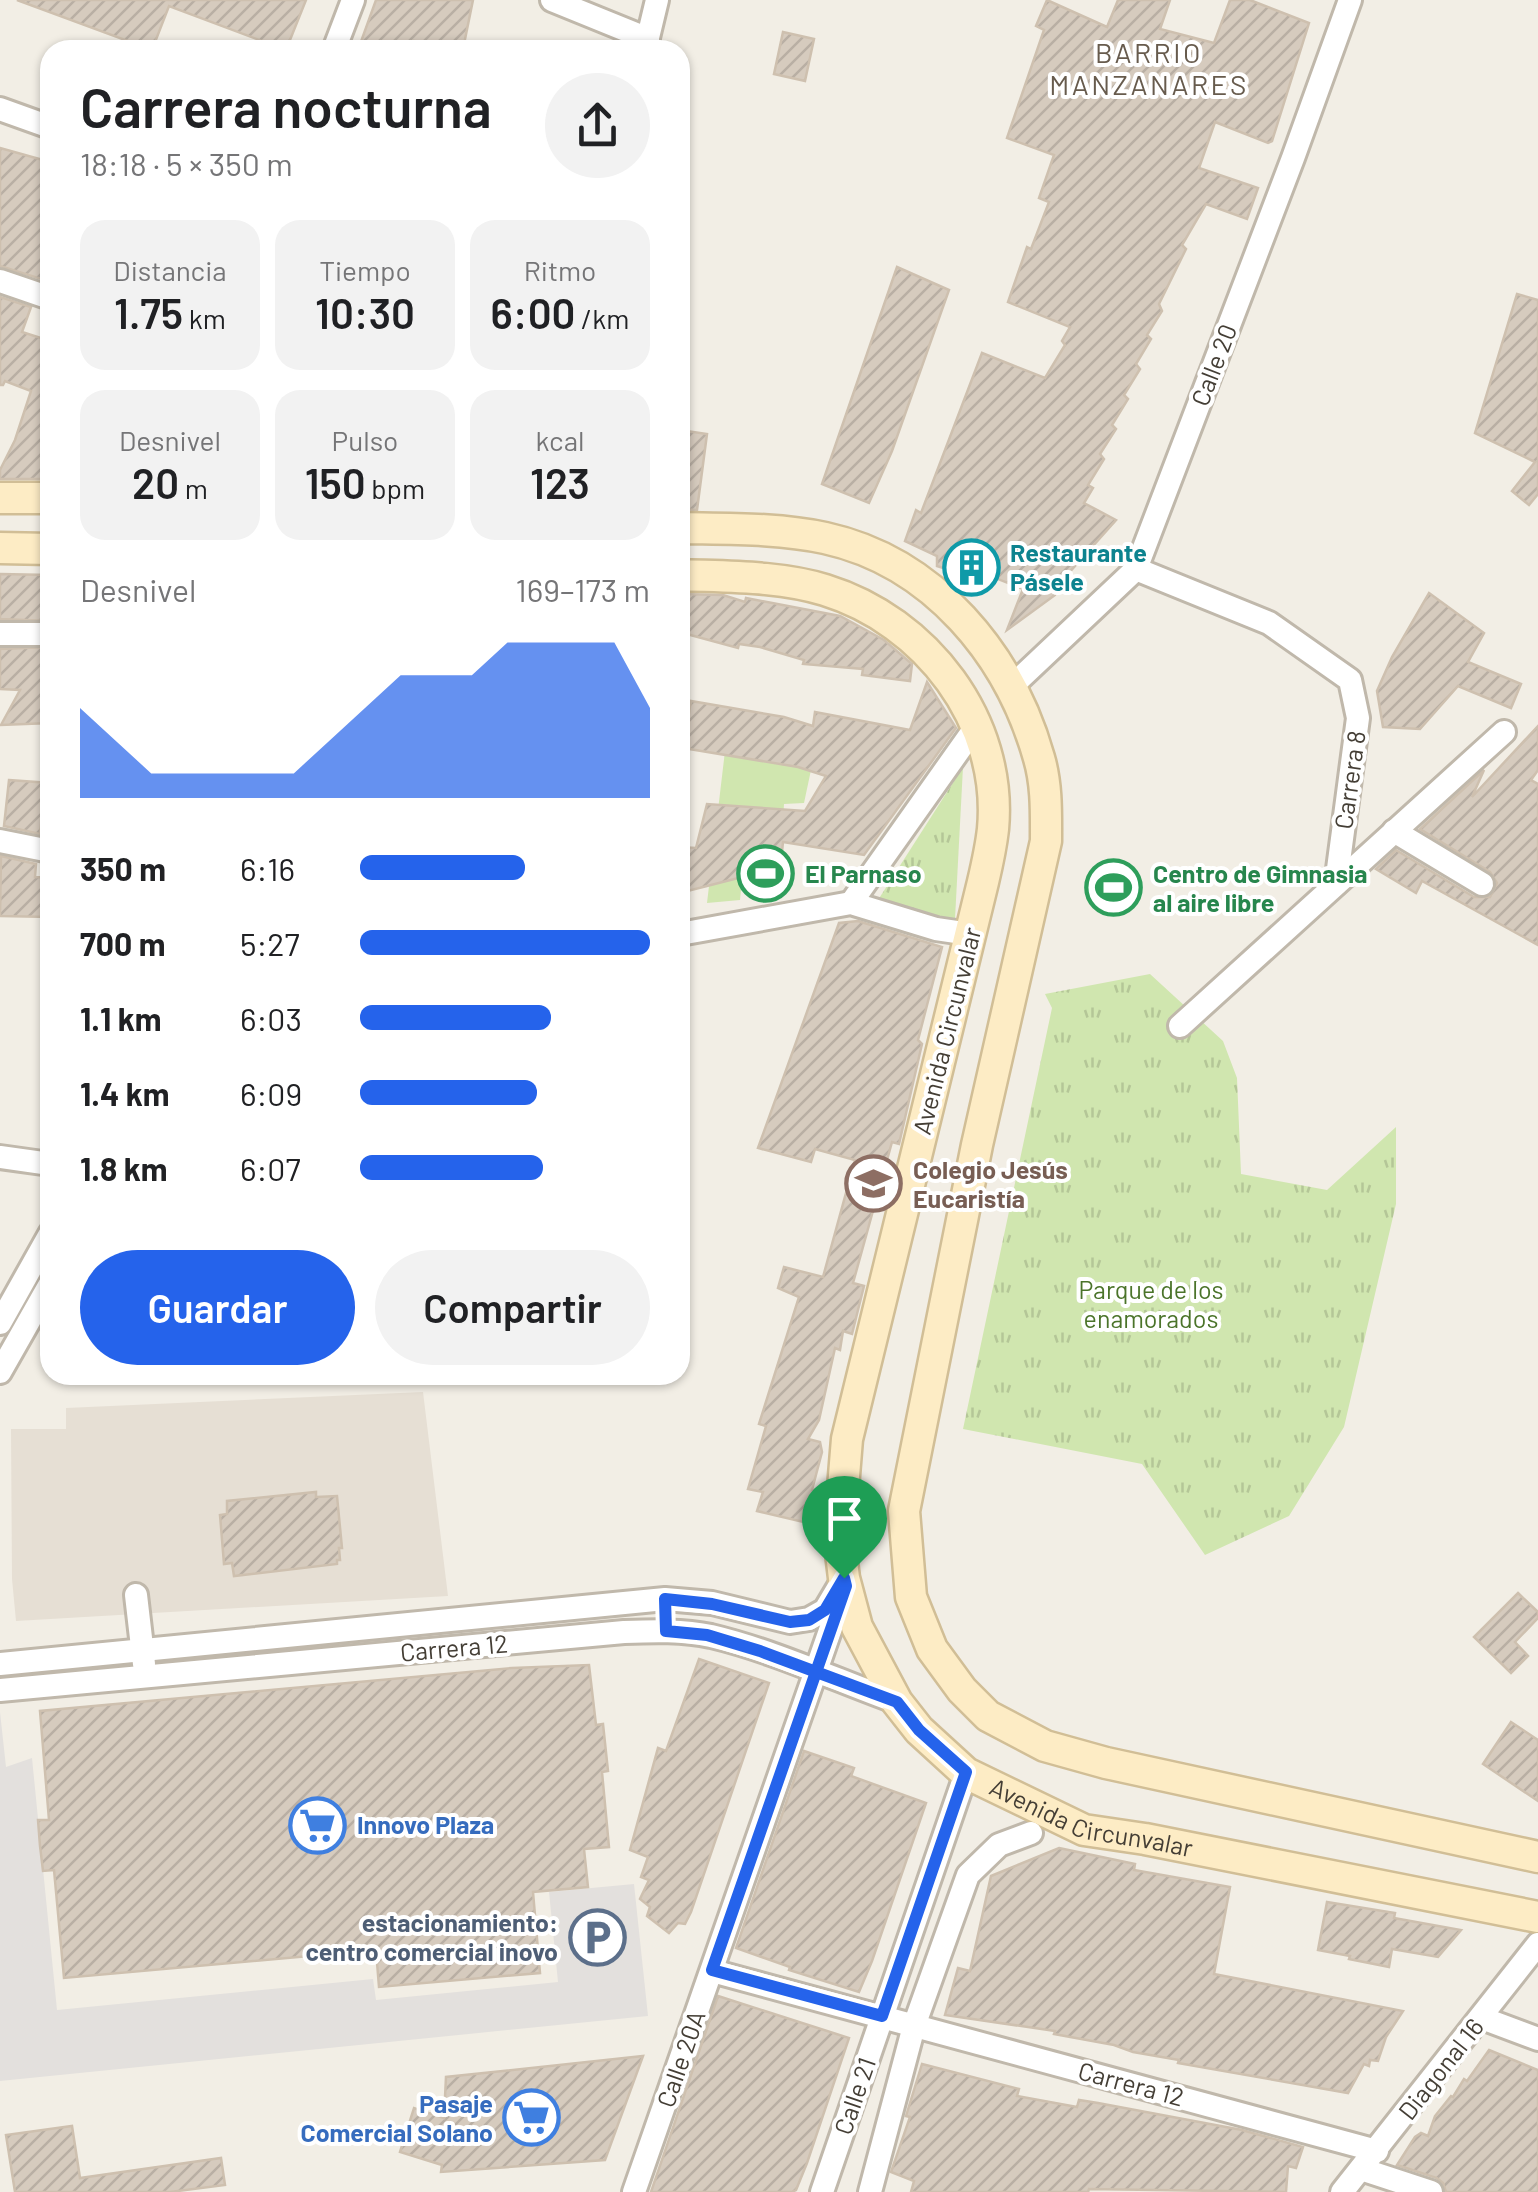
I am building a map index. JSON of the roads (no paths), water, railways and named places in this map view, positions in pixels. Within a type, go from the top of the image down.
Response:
[{"type":"main road","points":[[0,498],[40,498]]},
{"type":"main road","name":"Avenida Circunvalar","points":[[690,529],[825,538],[878,557],[920,582],[959,614],[990,649],[1012,686],[1040,759],[1046,800],[1046,842],[977,1146],[904,1511],[911,1597],[932,1649],[962,1690],[988,1716],[1045,1746],[1106,1763],[1538,1857]]},
{"type":"main road","points":[[0,548],[40,548]]},
{"type":"main road","name":"Avenida Circunvalar","points":[[690,576],[823,589],[896,624],[927,651],[952,682],[977,725],[990,770],[994,827],[847,1440],[838,1537],[845,1582],[857,1626],[897,1702],[919,1730],[966,1772],[1084,1830],[1538,1917]]},
{"type":"main road","points":[[970,934],[1024,944]]},
{"type":"street","points":[[338,40],[353,0]]},
{"type":"street","points":[[552,0],[637,40]]},
{"type":"street","points":[[647,40],[657,0]]},
{"type":"street","name":"Calle 20","points":[[1012,686],[1136,569],[1350,0]]},
{"type":"street","points":[[0,110],[40,124]]},
{"type":"street","points":[[0,281],[40,295]]},
{"type":"street","name":"Carrera 8","points":[[1136,569],[1269,623],[1350,680],[1358,718],[1336,884]]},
{"type":"street","points":[[0,634],[40,634]]},
{"type":"street","points":[[852,903],[977,725]]},
{"type":"street","points":[[1180,1026],[1504,732]]},
{"type":"street","points":[[1394,832],[1482,884]]},
{"type":"street","points":[[0,842],[40,848]]},
{"type":"street","points":[[690,932],[852,903],[936,929],[970,934]]},
{"type":"street","points":[[0,1157],[40,1163]]},
{"type":"street","points":[[0,1323],[40,1252]]},
{"type":"street","points":[[0,1372],[40,1302]]},
{"type":"street","name":"Carrera 12","points":[[0,1664],[665,1599],[712,1604],[790,1622],[809,1620],[825,1610],[845,1582]]},
{"type":"street","name":"Calle 20A","points":[[634,2192],[845,1582]]},
{"type":"street","points":[[136,1594],[146,1678]]},
{"type":"street","points":[[665,1599],[666,1631]]},
{"type":"street","name":"Carrera 12","points":[[0,1690],[666,1631],[707,1635],[760,1651],[897,1702]]},
{"type":"street","name":"Calle 21","points":[[831,2190],[882,2016],[966,1772]]},
{"type":"street","name":"Calle 21","points":[[870,2192],[914,2026],[968,1875],[999,1844],[1031,1833]]},
{"type":"street","name":"Diagonal 16","points":[[1342,2192],[1538,1944]]},
{"type":"street","name":"Carrera 12","points":[[712,1970],[882,2016],[1369,2160],[1431,2192]]},
{"type":"street","points":[[1482,2018],[1538,2040]]},
{"type":"place","name":"Restaurante Pásele","points":[[971,567]]},
{"type":"place","name":"El Parnaso","points":[[766,874]]},
{"type":"place","name":"Centro de Gimnasia al aire libre","points":[[1114,888]]},
{"type":"place","name":"Colegio Jesús Eucaristía","points":[[874,1184]]},
{"type":"place","name":"Innovo Plaza","points":[[318,1825]]},
{"type":"place","name":"estacionamiento: centro comercial inovo","points":[[597,1937]]},
{"type":"place","name":"Pasaje Comercial Solano","points":[[532,2118]]},
{"type":"district","name":"BARRIO MANZANARES","points":[[1149,69]]},
{"type":"park label","name":"Parque de los enamorados","points":[[1151,1304]]}]
